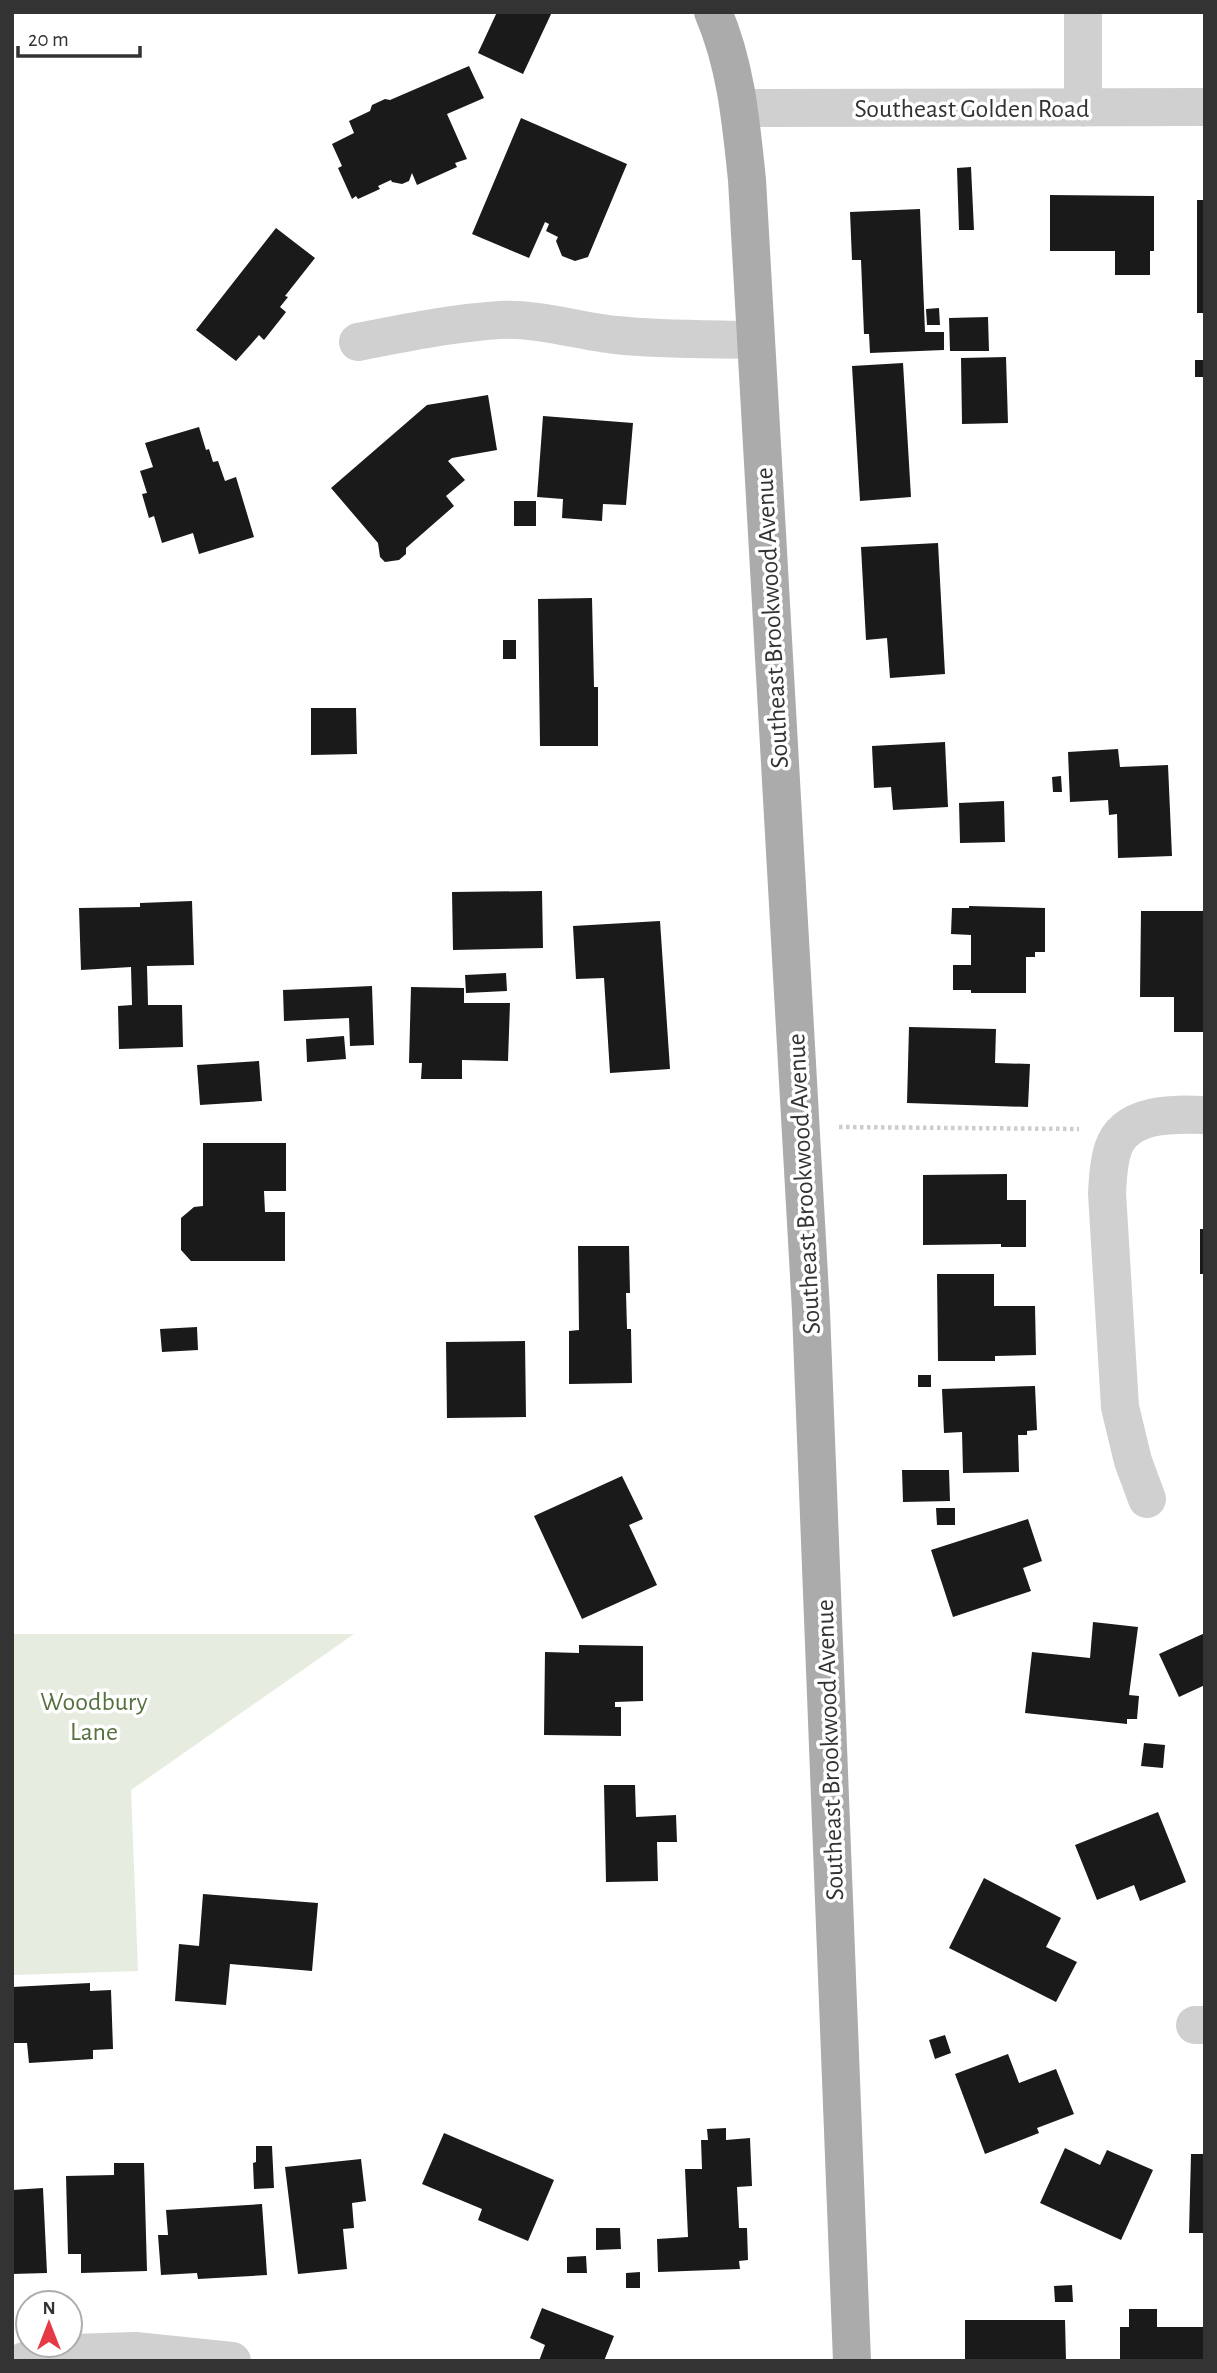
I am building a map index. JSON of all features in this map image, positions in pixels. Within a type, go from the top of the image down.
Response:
[{"type":"main road","name":"Southeast Brookwood Avenue","points":[[713,12],[729,57],[740,108],[747,180],[801,1126],[824,1597],[852,2361]]},
{"type":"street","points":[[1083,12],[1083,108]]},
{"type":"street","name":"Southeast Golden Road","points":[[740,108],[1205,107]]},
{"type":"street","points":[[358,342],[433,327],[503,320],[615,335],[755,340]]},
{"type":"street","points":[[1147,1499],[1133,1461],[1120,1407],[1108,1207],[1111,1157],[1125,1130],[1169,1114],[1205,1115]]},
{"type":"street","points":[[24,2361],[71,2353],[135,2351],[232,2361]]},
{"type":"path","points":[[801,1126],[1125,1130]]},
{"type":"green space","name":"Woodbury Lane","points":[[12,1634],[354,1634],[131,1790],[138,1971],[12,1975]]},
{"type":"building","points":[[497,12],[552,12],[523,74],[478,53]]},
{"type":"building","points":[[469,66],[484,98],[447,114],[467,159],[455,163],[457,167],[417,185],[412,173],[409,181],[402,184],[391,180],[378,186],[380,189],[352,199],[338,168],[342,166],[332,144],[354,133],[349,121],[370,111],[372,105],[385,99],[390,100]]},
{"type":"building","points":[[521,118],[627,164],[588,257],[575,261],[562,256],[556,241],[558,237],[546,231],[549,224],[545,222],[529,258],[472,234]]},
{"type":"building","points":[[971,167],[974,230],[959,230],[957,168]]},
{"type":"building","points":[[1050,195],[1154,196],[1154,251],[1150,251],[1150,275],[1115,275],[1115,251],[1050,251]]},
{"type":"building","points":[[1197,200],[1205,200],[1205,313],[1197,313]]},
{"type":"building","points":[[920,209],[925,332],[944,332],[944,350],[870,353],[869,334],[864,334],[861,260],[852,260],[850,212]]},
{"type":"building","points":[[276,228],[315,258],[285,296],[288,297],[280,307],[286,312],[283,316],[264,340],[259,335],[236,361],[196,330]]},
{"type":"building","points":[[939,308],[940,325],[927,325],[926,309]]},
{"type":"building","points":[[988,317],[989,351],[950,351],[949,318]]},
{"type":"building","points":[[1006,357],[1008,423],[962,424],[961,358]]},
{"type":"building","points":[[1195,360],[1205,360],[1205,377],[1195,377]]},
{"type":"building","points":[[903,363],[911,497],[860,501],[852,366]]},
{"type":"building","points":[[488,395],[497,450],[448,461],[465,480],[446,496],[454,506],[406,548],[406,554],[399,560],[385,562],[380,557],[378,543],[331,488],[427,405]]},
{"type":"building","points":[[543,416],[633,423],[626,505],[603,504],[602,521],[562,518],[563,499],[537,497]]},
{"type":"building","points":[[199,427],[206,450],[209,449],[213,462],[218,461],[225,481],[236,477],[254,537],[199,554],[193,533],[162,543],[154,516],[149,518],[142,494],[147,493],[140,471],[153,467],[145,443]]},
{"type":"building","points":[[514,501],[536,501],[536,526],[514,526]]},
{"type":"building","points":[[938,543],[945,674],[890,678],[887,638],[866,640],[861,547]]},
{"type":"building","points":[[592,598],[594,687],[598,687],[598,746],[540,746],[538,599]]},
{"type":"building","points":[[503,640],[516,640],[516,659],[503,659]]},
{"type":"building","points":[[311,708],[356,708],[357,754],[311,755]]},
{"type":"building","points":[[945,742],[948,807],[893,810],[891,787],[874,788],[872,746]]},
{"type":"building","points":[[1118,749],[1120,767],[1168,765],[1172,856],[1118,858],[1117,814],[1109,815],[1108,800],[1070,802],[1068,752]]},
{"type":"building","points":[[1061,776],[1062,792],[1053,792],[1052,777]]},
{"type":"building","points":[[1004,801],[1005,842],[960,843],[959,803]]},
{"type":"building","points":[[542,891],[543,948],[453,950],[452,892]]},
{"type":"building","points":[[192,901],[194,965],[147,966],[148,1005],[182,1005],[183,1047],[119,1049],[118,1006],[132,1005],[131,967],[81,970],[79,908],[140,907],[140,903]]},
{"type":"building","points":[[952,908],[1045,908],[1045,952],[1035,952],[1035,957],[1026,957],[1026,993],[971,993],[971,990],[953,990],[953,965],[971,965],[971,935],[951,934]]},
{"type":"building","points":[[1141,911],[1205,911],[1205,1032],[1174,1032],[1174,997],[1140,997]]},
{"type":"building","points":[[660,921],[670,1069],[610,1073],[604,978],[576,979],[573,926]]},
{"type":"building","points":[[506,973],[507,991],[466,993],[465,975]]},
{"type":"building","points":[[372,986],[374,1045],[350,1046],[349,1018],[284,1021],[283,990]]},
{"type":"building","points":[[411,987],[464,988],[464,1003],[510,1003],[508,1061],[462,1060],[462,1079],[421,1079],[422,1063],[409,1063]]},
{"type":"building","points":[[909,1027],[996,1029],[995,1063],[1030,1064],[1028,1107],[907,1103]]},
{"type":"building","points":[[344,1036],[346,1059],[307,1062],[306,1039]]},
{"type":"building","points":[[259,1061],[262,1101],[200,1105],[197,1065]]},
{"type":"building","points":[[203,1143],[286,1143],[286,1191],[264,1191],[265,1212],[285,1212],[285,1261],[191,1261],[181,1250],[181,1218],[194,1207],[203,1206]]},
{"type":"building","points":[[1007,1174],[1007,1200],[1026,1200],[1026,1247],[1001,1247],[1001,1244],[923,1245],[923,1175]]},
{"type":"building","points":[[1200,1229],[1205,1229],[1205,1274],[1200,1274]]},
{"type":"building","points":[[578,1246],[629,1246],[630,1293],[626,1293],[627,1329],[631,1329],[632,1383],[569,1384],[569,1331],[579,1330]]},
{"type":"building","points":[[937,1274],[994,1274],[994,1306],[1035,1306],[1036,1355],[995,1356],[995,1361],[938,1361]]},
{"type":"building","points":[[197,1327],[198,1350],[162,1352],[160,1329]]},
{"type":"building","points":[[525,1341],[526,1417],[447,1418],[446,1342]]},
{"type":"building","points":[[918,1375],[931,1375],[931,1387],[918,1387]]},
{"type":"building","points":[[1035,1386],[1037,1430],[1027,1431],[1027,1435],[1018,1435],[1019,1472],[963,1473],[962,1432],[944,1433],[942,1389]]},
{"type":"building","points":[[902,1470],[949,1470],[950,1501],[903,1502]]},
{"type":"building","points":[[622,1476],[643,1519],[629,1525],[657,1585],[582,1619],[534,1516]]},
{"type":"building","points":[[936,1508],[955,1508],[955,1525],[937,1525]]},
{"type":"building","points":[[1028,1519],[1042,1561],[1023,1568],[1031,1591],[953,1617],[931,1550]]},
{"type":"building","points":[[1093,1622],[1138,1627],[1129,1695],[1139,1696],[1137,1719],[1127,1719],[1127,1724],[1025,1713],[1032,1652],[1090,1658]]},
{"type":"building","points":[[1205,1633],[1205,1685],[1179,1697],[1159,1654]]},
{"type":"building","points":[[579,1645],[643,1646],[643,1701],[615,1702],[615,1707],[621,1707],[621,1736],[544,1735],[545,1652],[579,1653]]},
{"type":"building","points":[[1144,1743],[1165,1745],[1163,1768],[1141,1766]]},
{"type":"building","points":[[604,1785],[635,1785],[636,1817],[676,1815],[677,1842],[657,1842],[658,1881],[606,1882]]},
{"type":"building","points":[[1158,1812],[1186,1882],[1140,1901],[1134,1885],[1097,1900],[1075,1845]]},
{"type":"building","points":[[984,1878],[1061,1918],[1046,1947],[1077,1962],[1056,2002],[949,1948]]},
{"type":"building","points":[[203,1894],[318,1903],[312,1971],[230,1964],[226,2005],[175,2001],[179,1944],[199,1946]]},
{"type":"building","points":[[90,1983],[90,1991],[111,1990],[113,2049],[93,2050],[93,2059],[29,2063],[27,2043],[12,2043],[12,1987]]},
{"type":"building","points":[[945,2035],[951,2053],[935,2059],[929,2040]]},
{"type":"building","points":[[1008,2054],[1019,2083],[1056,2069],[1074,2114],[1037,2128],[1039,2133],[985,2154],[955,2074]]},
{"type":"building","points":[[726,2128],[726,2140],[750,2138],[752,2186],[737,2187],[739,2228],[747,2228],[748,2260],[739,2261],[740,2269],[658,2272],[657,2239],[688,2237],[685,2169],[702,2169],[701,2140],[708,2140],[707,2129]]},
{"type":"building","points":[[444,2133],[554,2180],[528,2241],[478,2220],[482,2209],[422,2184]]},
{"type":"building","points":[[256,2146],[272,2146],[274,2188],[254,2189],[253,2163],[256,2162]]},
{"type":"building","points":[[1065,2148],[1100,2165],[1107,2150],[1153,2170],[1121,2240],[1040,2203]]},
{"type":"building","points":[[1191,2154],[1205,2154],[1205,2233],[1189,2233]]},
{"type":"building","points":[[361,2159],[366,2201],[352,2203],[354,2228],[343,2229],[347,2269],[298,2274],[285,2167]]},
{"type":"building","points":[[114,2163],[144,2163],[147,2271],[81,2273],[81,2254],[68,2254],[66,2176],[114,2175]]},
{"type":"building","points":[[43,2188],[47,2273],[12,2274],[12,2190]]},
{"type":"building","points":[[262,2204],[267,2275],[198,2279],[197,2273],[161,2275],[158,2235],[168,2235],[166,2210]]},
{"type":"building","points":[[596,2228],[620,2228],[621,2249],[596,2250]]},
{"type":"building","points":[[586,2256],[587,2273],[567,2273],[567,2257]]},
{"type":"building","points":[[640,2272],[640,2288],[626,2288],[626,2273]]},
{"type":"building","points":[[1072,2285],[1073,2302],[1055,2302],[1054,2286]]},
{"type":"building","points":[[542,2308],[614,2336],[604,2361],[539,2361],[545,2345],[530,2338]]},
{"type":"building","points":[[1129,2309],[1157,2309],[1157,2327],[1205,2327],[1205,2361],[1120,2361],[1120,2327],[1129,2327]]},
{"type":"building","points":[[965,2320],[1065,2320],[1066,2361],[965,2361]]}]
